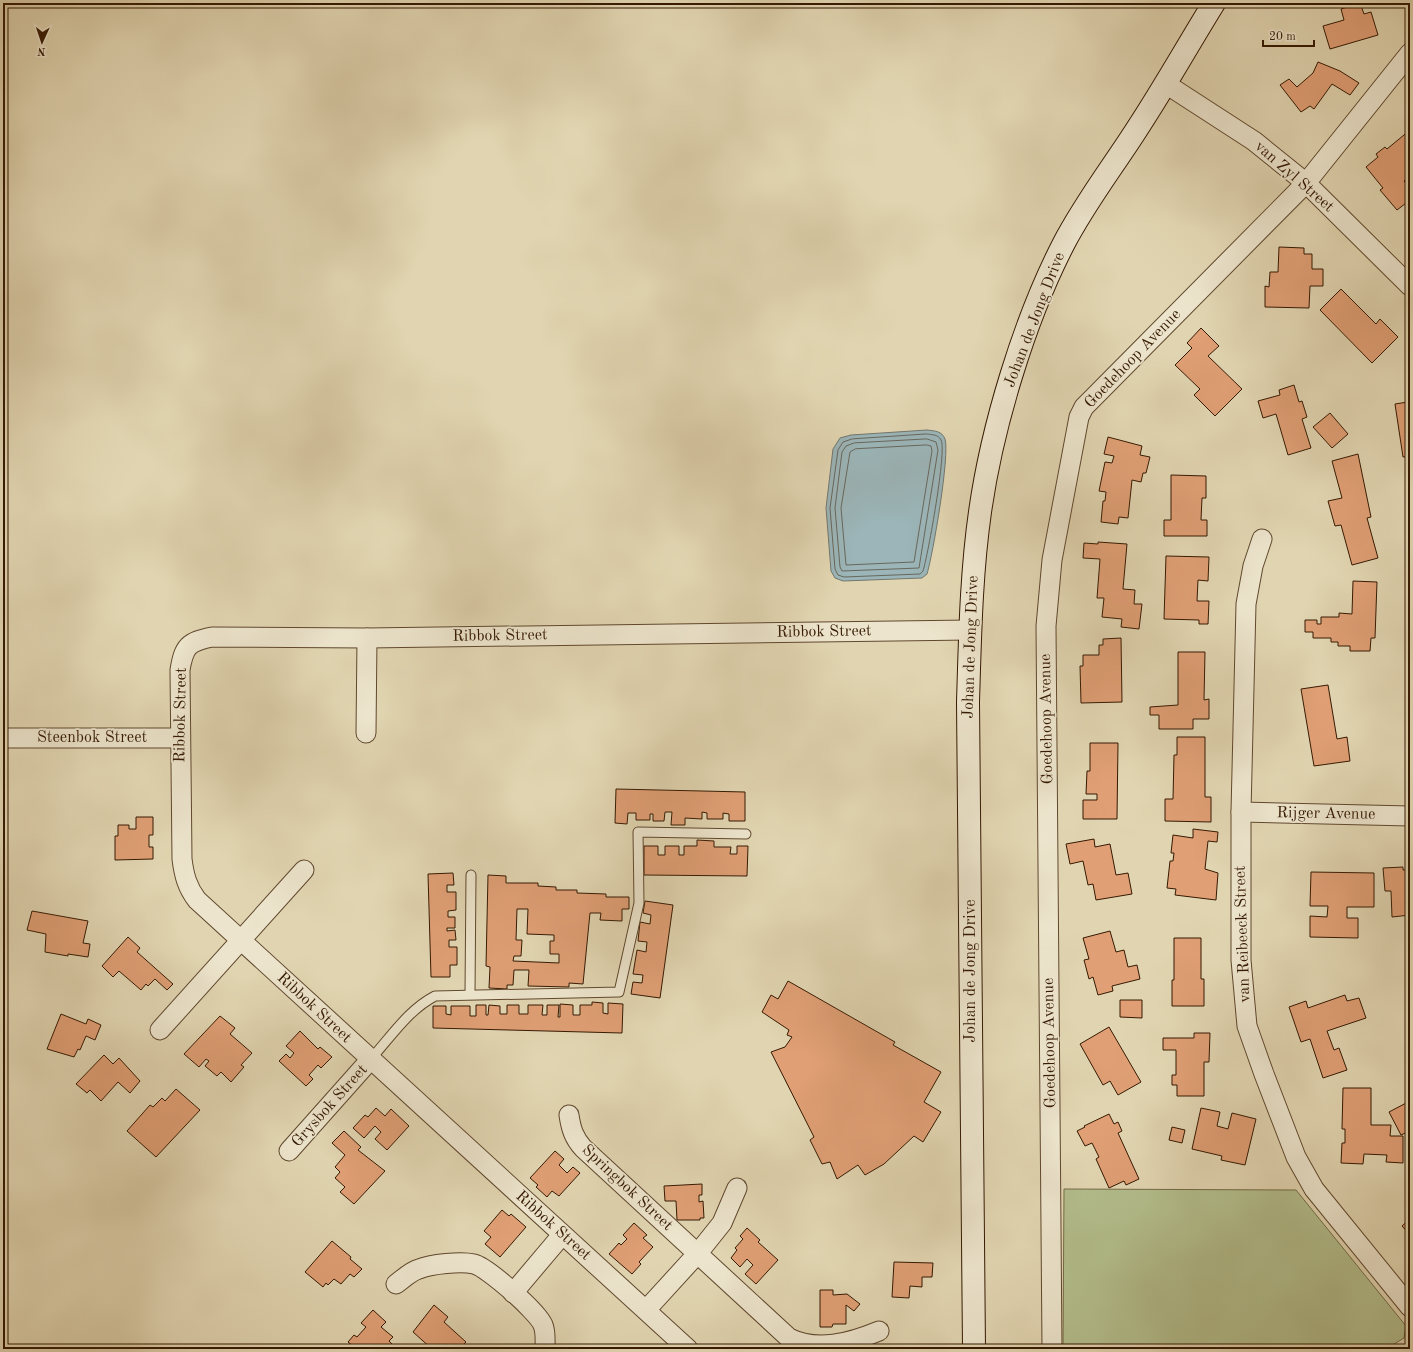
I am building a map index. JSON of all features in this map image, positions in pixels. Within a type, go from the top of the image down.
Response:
[{"type":"street","name":"Johan de Jong Drive","points":[[974,1349],[968,710],[970,630],[980,511],[1000,418],[1025,338],[1053,268],[1080,213],[1166,84],[1214,3]]},
{"type":"street","name":"Goedehoop Avenue","points":[[1052,1349],[1046,626],[1052,560],[1077,426],[1084,407],[1306,183],[1410,53]]},
{"type":"street","name":"van Zyl Street","points":[[1166,84],[1254,141],[1306,183],[1410,286]]},
{"type":"street","name":"van Reibeeck Street","points":[[1262,539],[1253,566],[1246,604],[1241,812],[1241,960],[1248,1026],[1256,1053],[1296,1157],[1314,1189],[1410,1308]]},
{"type":"street","name":"Ribbok Street","points":[[688,1349],[370,1060],[197,900],[189,890],[184,875],[182,859],[180,670],[183,653],[192,644],[212,637],[367,638],[970,630]]},
{"type":"street","points":[[366,733],[367,638]]},
{"type":"street","name":"Steenbok Street","points":[[3,738],[180,738]]},
{"type":"street","name":"Rijger Avenue","points":[[1241,812],[1410,816]]},
{"type":"street","points":[[160,1030],[304,870]]},
{"type":"street","name":"Grysbok Street","points":[[289,1151],[370,1060]]},
{"type":"street","name":"Springbok Street","points":[[568,1115],[574,1135],[583,1148],[789,1338],[807,1346],[841,1346],[879,1332]]},
{"type":"street","points":[[646,1310],[698,1253],[722,1223],[736,1188]]},
{"type":"street","points":[[513,1293],[562,1235]]},
{"type":"street","points":[[396,1284],[417,1269],[429,1266],[475,1264],[483,1268],[513,1293],[540,1319],[543,1325],[545,1349]]},
{"type":"lane","points":[[370,1060],[422,1003],[435,996],[470,994],[619,992],[639,902],[638,832],[746,834]]},
{"type":"lane","points":[[470,994],[471,875]]},
{"type":"green space","points":[[1064,1189],[1296,1190],[1406,1326],[1404,1338],[1386,1349],[1063,1349]]},
{"type":"water","points":[[927,430],[938,432],[944,436],[946,449],[940,505],[927,574],[922,578],[843,581],[835,578],[831,571],[826,508],[833,449],[840,438],[851,435]]},
{"type":"building","points":[[1360,3],[1364,14],[1371,12],[1378,35],[1330,49],[1323,26],[1344,20],[1341,9]]},
{"type":"building","points":[[1318,62],[1340,71],[1359,83],[1350,95],[1332,84],[1314,109],[1310,106],[1301,112],[1280,85],[1289,79],[1297,87],[1313,73]]},
{"type":"building","points":[[1410,130],[1410,176],[1404,181],[1410,188],[1410,200],[1397,210],[1380,190],[1383,188],[1366,167],[1378,157],[1376,154],[1385,147],[1387,149]]},
{"type":"building","points":[[1279,247],[1304,248],[1304,254],[1312,254],[1312,269],[1323,269],[1323,286],[1310,286],[1309,308],[1265,307],[1265,286],[1269,287],[1270,272],[1278,272]]},
{"type":"building","points":[[1341,289],[1376,324],[1380,319],[1398,337],[1372,363],[1320,310]]},
{"type":"building","points":[[1201,328],[1219,346],[1208,356],[1242,389],[1215,416],[1194,395],[1200,389],[1175,365],[1192,348],[1187,343]]},
{"type":"building","points":[[1294,385],[1299,402],[1302,401],[1307,417],[1302,419],[1311,448],[1288,455],[1276,414],[1263,418],[1258,401],[1280,395],[1279,390]]},
{"type":"building","points":[[1410,394],[1410,456],[1403,457],[1395,404],[1408,402],[1406,395]]},
{"type":"building","points":[[1330,413],[1348,434],[1332,448],[1313,427]]},
{"type":"building","points":[[1108,437],[1142,446],[1140,455],[1150,457],[1146,473],[1143,473],[1141,482],[1132,480],[1128,518],[1119,517],[1118,524],[1101,522],[1103,501],[1105,501],[1106,492],[1099,491],[1105,462],[1112,463],[1114,456],[1104,454]]},
{"type":"building","points":[[1358,454],[1371,517],[1367,518],[1378,558],[1352,565],[1341,525],[1335,526],[1328,501],[1342,498],[1332,461]]},
{"type":"building","points":[[1171,475],[1206,476],[1206,498],[1202,498],[1201,520],[1207,520],[1207,536],[1164,536],[1164,520],[1171,520]]},
{"type":"building","points":[[1098,542],[1127,544],[1123,589],[1135,590],[1134,604],[1142,604],[1139,629],[1121,627],[1122,619],[1102,617],[1104,598],[1097,598],[1100,559],[1083,558],[1084,543],[1098,544]]},
{"type":"building","points":[[1166,556],[1209,557],[1208,581],[1198,580],[1197,601],[1209,601],[1208,624],[1199,624],[1199,620],[1164,619]]},
{"type":"building","points":[[1353,581],[1377,582],[1375,638],[1371,638],[1370,651],[1350,651],[1350,646],[1338,646],[1338,642],[1331,642],[1331,638],[1313,638],[1313,632],[1305,632],[1305,620],[1317,620],[1317,624],[1321,624],[1321,617],[1339,617],[1339,613],[1352,614]]},
{"type":"building","points":[[1121,638],[1122,702],[1081,703],[1080,666],[1083,666],[1083,655],[1099,655],[1099,645],[1103,645],[1103,639]]},
{"type":"building","points":[[1178,652],[1205,652],[1204,700],[1209,699],[1209,719],[1193,719],[1193,729],[1159,729],[1159,715],[1150,715],[1150,707],[1178,705]]},
{"type":"building","points":[[1328,685],[1337,739],[1347,737],[1350,761],[1314,766],[1301,689]]},
{"type":"building","points":[[1408,724],[1410,724],[1410,754],[1408,754]]},
{"type":"building","points":[[1177,737],[1205,737],[1205,797],[1211,797],[1211,822],[1165,821],[1165,799],[1173,799],[1174,755],[1177,755]]},
{"type":"building","points":[[1090,743],[1118,743],[1117,819],[1083,819],[1083,800],[1097,800],[1097,794],[1086,794],[1087,771],[1090,771]]},
{"type":"building","points":[[616,789],[745,792],[745,821],[729,821],[729,814],[723,813],[723,819],[707,819],[707,813],[702,812],[702,819],[685,818],[685,825],[671,825],[672,812],[665,812],[664,821],[653,821],[653,814],[650,814],[650,820],[636,820],[636,813],[628,813],[627,824],[615,823]]},
{"type":"building","points":[[136,817],[153,817],[153,835],[149,835],[149,847],[153,847],[153,859],[115,860],[115,836],[118,836],[118,825],[129,825],[129,829],[136,829]]},
{"type":"building","points":[[1193,829],[1218,832],[1217,842],[1208,841],[1205,869],[1218,873],[1216,900],[1175,895],[1176,889],[1167,888],[1170,861],[1173,861],[1174,853],[1171,853],[1173,835],[1193,838]]},
{"type":"building","points":[[1094,839],[1095,847],[1110,844],[1116,875],[1128,873],[1132,894],[1096,900],[1093,884],[1088,885],[1083,861],[1070,864],[1066,844]]},
{"type":"building","points":[[697,840],[714,841],[714,847],[731,847],[730,854],[737,854],[737,846],[748,846],[747,876],[644,875],[644,846],[658,846],[658,855],[665,855],[665,846],[679,846],[679,855],[684,855],[684,846],[697,846]]},
{"type":"building","points":[[1403,867],[1403,870],[1410,870],[1410,915],[1392,917],[1391,891],[1385,891],[1383,868]]},
{"type":"building","points":[[1311,872],[1374,873],[1374,907],[1347,907],[1347,918],[1358,918],[1358,938],[1310,937],[1310,916],[1327,917],[1328,906],[1310,906]]},
{"type":"building","points":[[453,873],[454,885],[447,885],[447,892],[456,892],[456,910],[448,911],[448,917],[455,917],[455,928],[447,928],[447,931],[455,930],[456,940],[449,940],[449,947],[457,947],[457,965],[450,965],[450,977],[431,977],[428,874]]},
{"type":"building","points":[[488,875],[506,876],[506,883],[538,883],[538,886],[556,887],[556,890],[577,890],[577,893],[606,894],[606,897],[629,897],[629,909],[622,909],[622,921],[600,920],[601,913],[590,913],[583,984],[569,983],[569,987],[528,986],[529,970],[514,970],[513,985],[507,985],[507,989],[489,988],[490,967],[486,966]],"holes":[[[517,909],[528,909],[527,934],[554,935],[554,941],[550,941],[550,954],[559,954],[559,963],[513,961],[514,956],[521,956],[522,940],[516,940]]]},
{"type":"building","points":[[645,901],[673,905],[660,998],[631,994],[633,982],[642,983],[643,975],[633,974],[637,950],[646,952],[647,942],[638,941],[640,922],[650,924],[651,915],[643,913]]},
{"type":"building","points":[[32,911],[88,921],[83,943],[90,944],[88,957],[68,954],[68,956],[45,952],[46,934],[27,930]]},
{"type":"building","points":[[1110,931],[1116,952],[1124,950],[1128,967],[1137,965],[1140,979],[1112,986],[1113,991],[1098,995],[1093,977],[1089,979],[1084,960],[1089,959],[1083,938]]},
{"type":"building","points":[[128,937],[140,948],[137,952],[173,984],[167,990],[155,979],[148,986],[146,984],[141,990],[119,971],[113,977],[102,966]]},
{"type":"building","points":[[1174,938],[1201,938],[1201,979],[1204,979],[1204,1006],[1172,1006],[1172,980],[1174,980]]},
{"type":"building","points":[[788,981],[895,1042],[893,1045],[941,1072],[924,1102],[941,1112],[923,1142],[914,1136],[884,1164],[865,1175],[858,1165],[837,1179],[830,1162],[822,1164],[810,1140],[814,1137],[771,1052],[785,1047],[792,1037],[787,1035],[789,1030],[762,1012],[771,995],[778,999]]},
{"type":"building","points":[[1345,995],[1347,1001],[1359,998],[1366,1018],[1327,1031],[1334,1050],[1339,1048],[1347,1070],[1323,1078],[1310,1039],[1301,1042],[1289,1007],[1306,1001],[1308,1008]]},
{"type":"building","points":[[1120,1000],[1142,1000],[1142,1018],[1120,1017]]},
{"type":"building","points":[[592,1002],[603,1003],[603,1013],[608,1014],[608,1003],[623,1004],[622,1033],[433,1028],[433,1006],[446,1006],[446,1014],[451,1015],[451,1006],[470,1006],[470,1016],[476,1016],[476,1005],[486,1005],[486,1015],[488,1015],[489,1005],[500,1006],[500,1014],[507,1014],[507,1005],[519,1005],[519,1014],[528,1014],[528,1005],[543,1005],[542,1015],[547,1015],[547,1005],[559,1005],[558,1017],[560,1017],[560,1004],[573,1005],[573,1015],[580,1015],[580,1005],[592,1005]]},
{"type":"building","points":[[61,1014],[86,1024],[88,1019],[101,1025],[95,1040],[86,1036],[80,1050],[78,1049],[74,1057],[47,1049]]},
{"type":"building","points":[[220,1016],[235,1028],[230,1034],[252,1053],[241,1065],[244,1067],[231,1082],[221,1072],[217,1076],[205,1066],[209,1061],[206,1059],[199,1067],[184,1054]]},
{"type":"building","points":[[1109,1027],[1141,1082],[1118,1095],[1110,1081],[1103,1085],[1080,1044]]},
{"type":"building","points":[[300,1031],[318,1049],[320,1047],[332,1057],[321,1068],[318,1065],[309,1075],[313,1079],[306,1086],[279,1061],[286,1054],[290,1058],[294,1053],[286,1046]]},
{"type":"building","points":[[1194,1033],[1210,1033],[1209,1062],[1204,1062],[1204,1096],[1177,1096],[1177,1085],[1172,1085],[1172,1075],[1176,1075],[1176,1050],[1163,1050],[1163,1038],[1194,1038]]},
{"type":"building","points":[[104,1055],[113,1064],[119,1058],[140,1081],[130,1093],[118,1082],[101,1101],[90,1090],[87,1093],[76,1084]]},
{"type":"building","points":[[1343,1088],[1371,1088],[1371,1125],[1391,1125],[1390,1136],[1403,1136],[1403,1163],[1386,1162],[1387,1155],[1364,1154],[1363,1164],[1341,1163],[1342,1143],[1345,1143],[1345,1129],[1342,1129]]},
{"type":"building","points":[[176,1089],[200,1110],[156,1157],[127,1131],[150,1105],[153,1107],[162,1098],[165,1101]]},
{"type":"building","points":[[1410,1101],[1410,1131],[1401,1135],[1389,1112]]},
{"type":"building","points":[[376,1108],[385,1116],[391,1109],[409,1126],[387,1150],[375,1139],[381,1132],[375,1126],[364,1138],[353,1128],[365,1115],[368,1117]]},
{"type":"building","points":[[1201,1108],[1220,1112],[1217,1126],[1228,1129],[1232,1113],[1256,1119],[1245,1165],[1221,1160],[1222,1156],[1192,1149]]},
{"type":"building","points":[[1109,1114],[1114,1124],[1118,1122],[1122,1131],[1118,1133],[1139,1179],[1126,1185],[1124,1181],[1109,1188],[1096,1159],[1099,1157],[1092,1143],[1085,1146],[1077,1131]]},
{"type":"building","points":[[1172,1127],[1185,1130],[1182,1143],[1169,1140]]},
{"type":"building","points":[[344,1131],[361,1147],[358,1150],[385,1171],[354,1204],[340,1192],[345,1187],[335,1178],[340,1172],[335,1167],[345,1155],[332,1143]]},
{"type":"building","points":[[555,1151],[564,1159],[559,1165],[567,1173],[573,1167],[580,1173],[559,1196],[552,1191],[547,1197],[536,1187],[538,1185],[530,1178]]},
{"type":"building","points":[[702,1184],[702,1195],[699,1195],[699,1202],[703,1201],[704,1218],[700,1218],[700,1220],[677,1220],[676,1201],[665,1201],[664,1186]]},
{"type":"building","points":[[502,1210],[509,1216],[511,1214],[526,1227],[500,1257],[485,1244],[491,1237],[484,1231]]},
{"type":"building","points":[[1410,1219],[1410,1235],[1402,1226]]},
{"type":"building","points":[[634,1223],[647,1235],[643,1238],[653,1247],[639,1262],[641,1264],[632,1274],[609,1254],[619,1243],[621,1245],[627,1239],[623,1235]]},
{"type":"building","points":[[747,1228],[760,1240],[758,1242],[778,1260],[756,1284],[745,1274],[753,1265],[747,1259],[740,1267],[731,1258],[737,1250],[735,1248],[743,1239],[740,1236]]},
{"type":"building","points":[[332,1241],[351,1257],[350,1259],[362,1269],[354,1277],[350,1274],[341,1284],[334,1279],[328,1285],[326,1283],[323,1287],[305,1272]]},
{"type":"building","points":[[894,1262],[933,1263],[932,1277],[922,1277],[922,1287],[910,1286],[909,1298],[892,1297]]},
{"type":"building","points":[[820,1290],[833,1290],[833,1295],[847,1294],[860,1304],[854,1311],[846,1305],[846,1324],[833,1324],[832,1327],[820,1327]]},
{"type":"building","points":[[434,1305],[448,1317],[444,1322],[466,1342],[459,1349],[432,1349],[413,1332]]},
{"type":"building","points":[[373,1310],[386,1322],[381,1327],[393,1337],[389,1341],[397,1349],[357,1349],[348,1342],[354,1335],[357,1337],[366,1327],[361,1323]]}]
